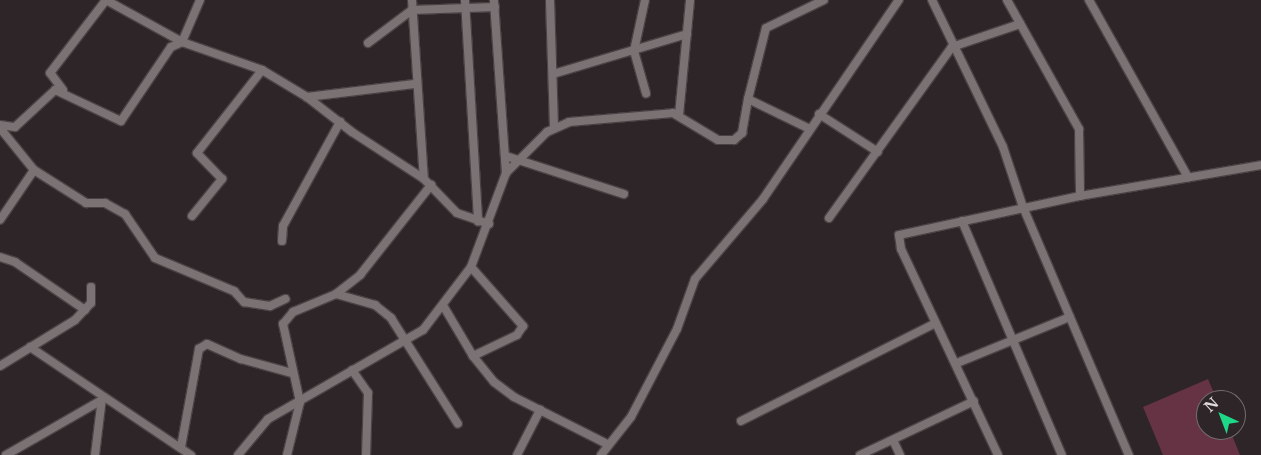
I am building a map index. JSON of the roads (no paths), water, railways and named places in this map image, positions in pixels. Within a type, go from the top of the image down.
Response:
[{"type":"street","points":[[200,0],[182,42],[171,47],[121,121],[63,90],[50,73],[106,0],[182,42],[262,70],[307,96],[340,122],[424,179],[457,213],[478,222],[489,224]]},
{"type":"street","points":[[412,0],[414,84],[424,179]]},
{"type":"street","points":[[550,0],[554,128]]},
{"type":"street","points":[[645,0],[634,50],[646,93]]},
{"type":"street","points":[[679,115],[690,0]]},
{"type":"street","points":[[506,172],[554,128],[606,118],[679,115],[712,137],[734,140],[742,133],[748,99],[766,28],[824,0]]},
{"type":"street","points":[[601,455],[607,444],[631,417],[677,330],[695,279],[764,199],[899,0]]},
{"type":"street","points":[[932,0],[952,47],[1003,147],[1023,207],[1129,455]]},
{"type":"street","points":[[1007,0],[1079,129],[1080,196]]},
{"type":"street","points":[[1089,0],[1188,176]]},
{"type":"street","points":[[466,4],[478,222]]},
{"type":"street","points":[[238,455],[262,424],[352,370],[407,341],[444,307],[471,267],[489,224],[506,172],[495,4],[466,4],[412,10],[368,43]]},
{"type":"street","points":[[829,218],[952,47],[1020,24]]},
{"type":"street","points":[[552,74],[687,34]]},
{"type":"street","points":[[192,216],[222,179],[197,153],[262,70]]},
{"type":"street","points":[[307,96],[414,84]]},
{"type":"street","points":[[0,127],[16,127],[48,94],[63,90]]},
{"type":"street","points":[[748,99],[810,129]]},
{"type":"street","points":[[820,114],[878,152]]},
{"type":"street","points":[[282,241],[283,226],[340,122]]},
{"type":"street","points":[[0,127],[34,170],[86,203],[105,203],[124,214],[155,258],[234,291],[244,302],[270,306],[285,299]]},
{"type":"street","points":[[506,156],[624,194]]},
{"type":"street","points":[[998,455],[898,239],[910,230],[962,221],[1023,207],[1188,176],[1261,166]]},
{"type":"street","points":[[0,220],[34,170]]},
{"type":"street","points":[[287,455],[300,402],[282,335],[286,319],[336,294],[369,266],[431,185]]},
{"type":"street","points":[[962,221],[1011,342],[1062,455]]},
{"type":"street","points":[[0,257],[15,262],[85,310]]},
{"type":"street","points":[[471,267],[523,326],[517,335],[473,356]]},
{"type":"street","points":[[0,354],[2,364],[85,310],[91,303],[91,286]]},
{"type":"street","points":[[336,294],[375,306],[391,318],[458,424]]},
{"type":"street","points":[[444,307],[473,356],[494,382],[540,410],[607,444]]},
{"type":"street","points":[[957,363],[1070,317]]},
{"type":"street","points":[[741,421],[936,322]]},
{"type":"street","points":[[180,447],[199,350],[207,344],[241,359],[292,373]]},
{"type":"street","points":[[30,347],[101,399],[192,455]]},
{"type":"street","points":[[352,370],[368,393],[366,455]]},
{"type":"street","points":[[6,455],[101,399]]},
{"type":"street","points":[[95,455],[101,399]]},
{"type":"street","points":[[860,455],[974,402]]},
{"type":"street","points":[[517,455],[540,410]]},
{"type":"street","points":[[893,440],[900,455]]}]
